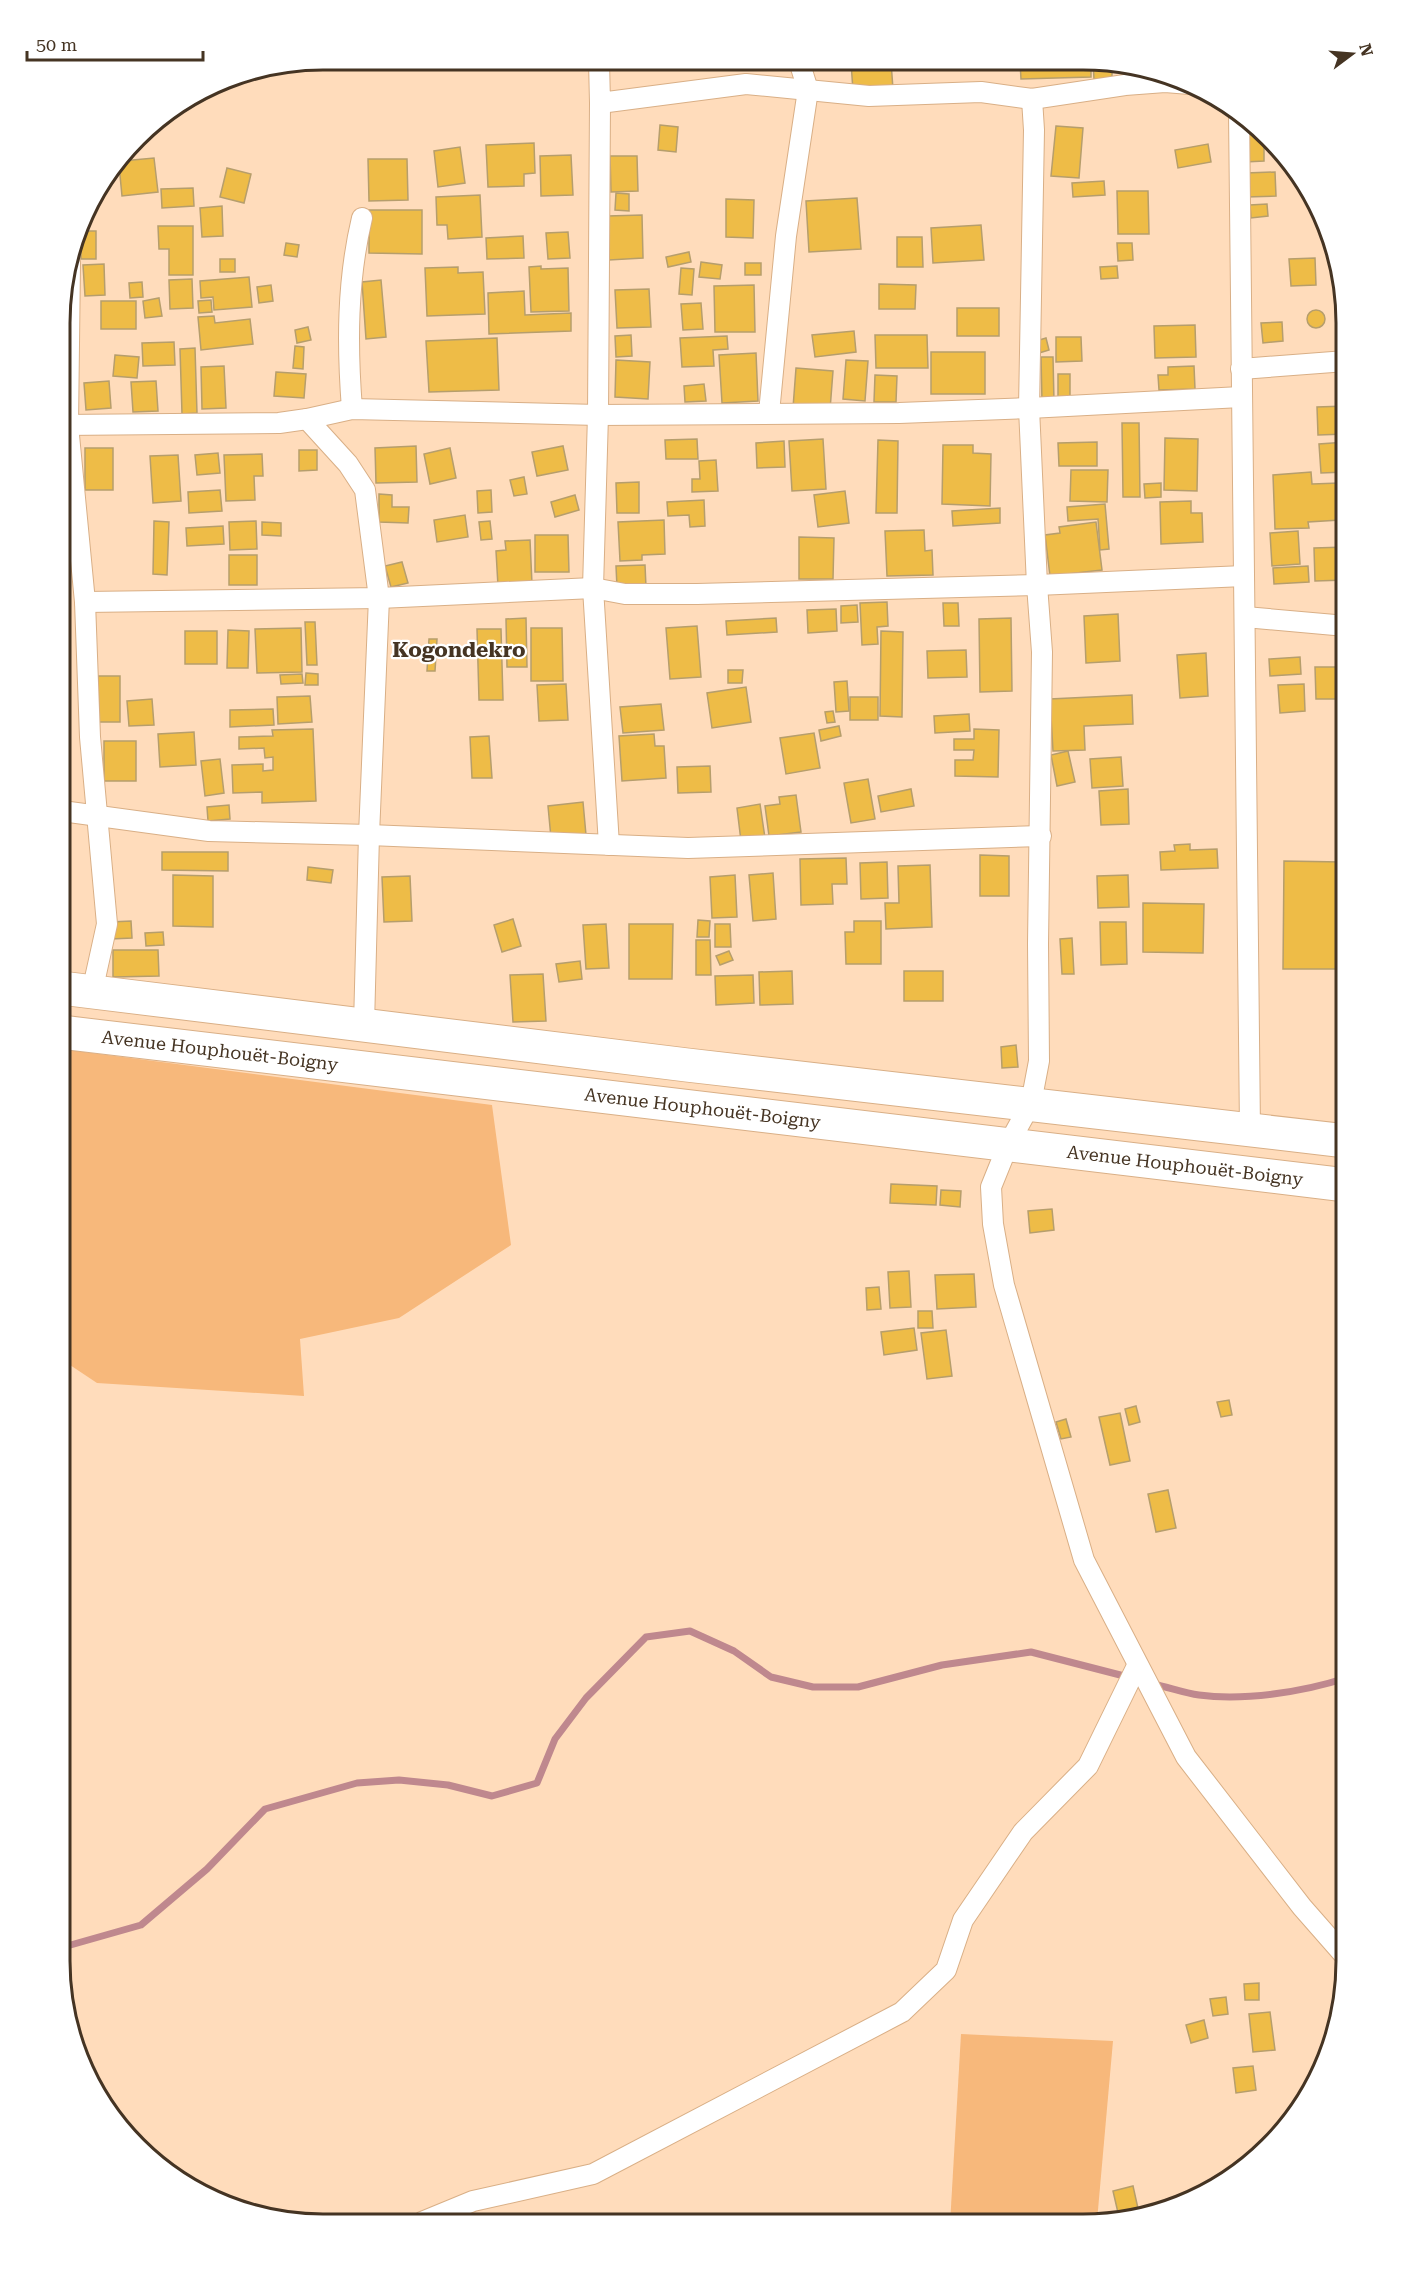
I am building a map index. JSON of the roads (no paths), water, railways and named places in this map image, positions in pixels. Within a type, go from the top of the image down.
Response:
[{"type":"highway","points":[[77,990],[687,1065],[1336,1140]]},
{"type":"highway","name":"Avenue Houphouët-Boigny","points":[[70,1033],[1336,1184]]},
{"type":"street","points":[[599,70],[598,415],[593,588],[609,845]]},
{"type":"street","points":[[769,413],[786,236],[807,90],[801,70]]},
{"type":"street","points":[[600,103],[746,84],[868,96],[981,92],[1032,99],[1125,85],[1159,82]]},
{"type":"street","points":[[1032,99],[1034,130],[1029,408],[1036,585],[1042,652],[1038,944],[1039,1061],[1031,1103],[1008,1145],[991,1187],[993,1224],[1004,1286],[1083,1560],[1186,1757],[1302,1907],[1336,1946]]},
{"type":"street","points":[[1239,125],[1250,1130]]},
{"type":"street","points":[[352,409],[348,349],[353,253],[362,218]]},
{"type":"street","points":[[1241,369],[1336,362]]},
{"type":"street","points":[[70,425],[279,423],[352,409],[598,415],[899,413],[1242,397]]},
{"type":"street","points":[[306,419],[348,464],[365,490],[379,598],[364,1025]]},
{"type":"street","points":[[70,469],[85,602],[90,737],[107,924],[77,990]]},
{"type":"street","points":[[85,602],[379,598],[593,588],[625,594],[1036,585],[1244,576]]},
{"type":"street","points":[[1245,617],[1336,625]]},
{"type":"street","points":[[70,812],[209,831],[369,835],[688,849],[1041,836]]},
{"type":"street","points":[[441,2214],[473,2201],[593,2174],[902,2012],[946,1970],[963,1920],[1023,1832],[1088,1766],[1137,1666]]},
{"type":"waterway","points":[[70,1945],[141,1925],[207,1869],[265,1809],[357,1783],[399,1780],[448,1785],[492,1796],[537,1783],[555,1739],[586,1698],[646,1637],[690,1631],[734,1651],[771,1677],[813,1687],[858,1687],[942,1665],[1031,1652],[1128,1677]]},
{"type":"waterway","points":[[1153,1684],[1199,1695],[1235,1697],[1292,1691],[1336,1681]]},
{"type":"district","name":"Kogondekro","points":[[459,650]]}]
